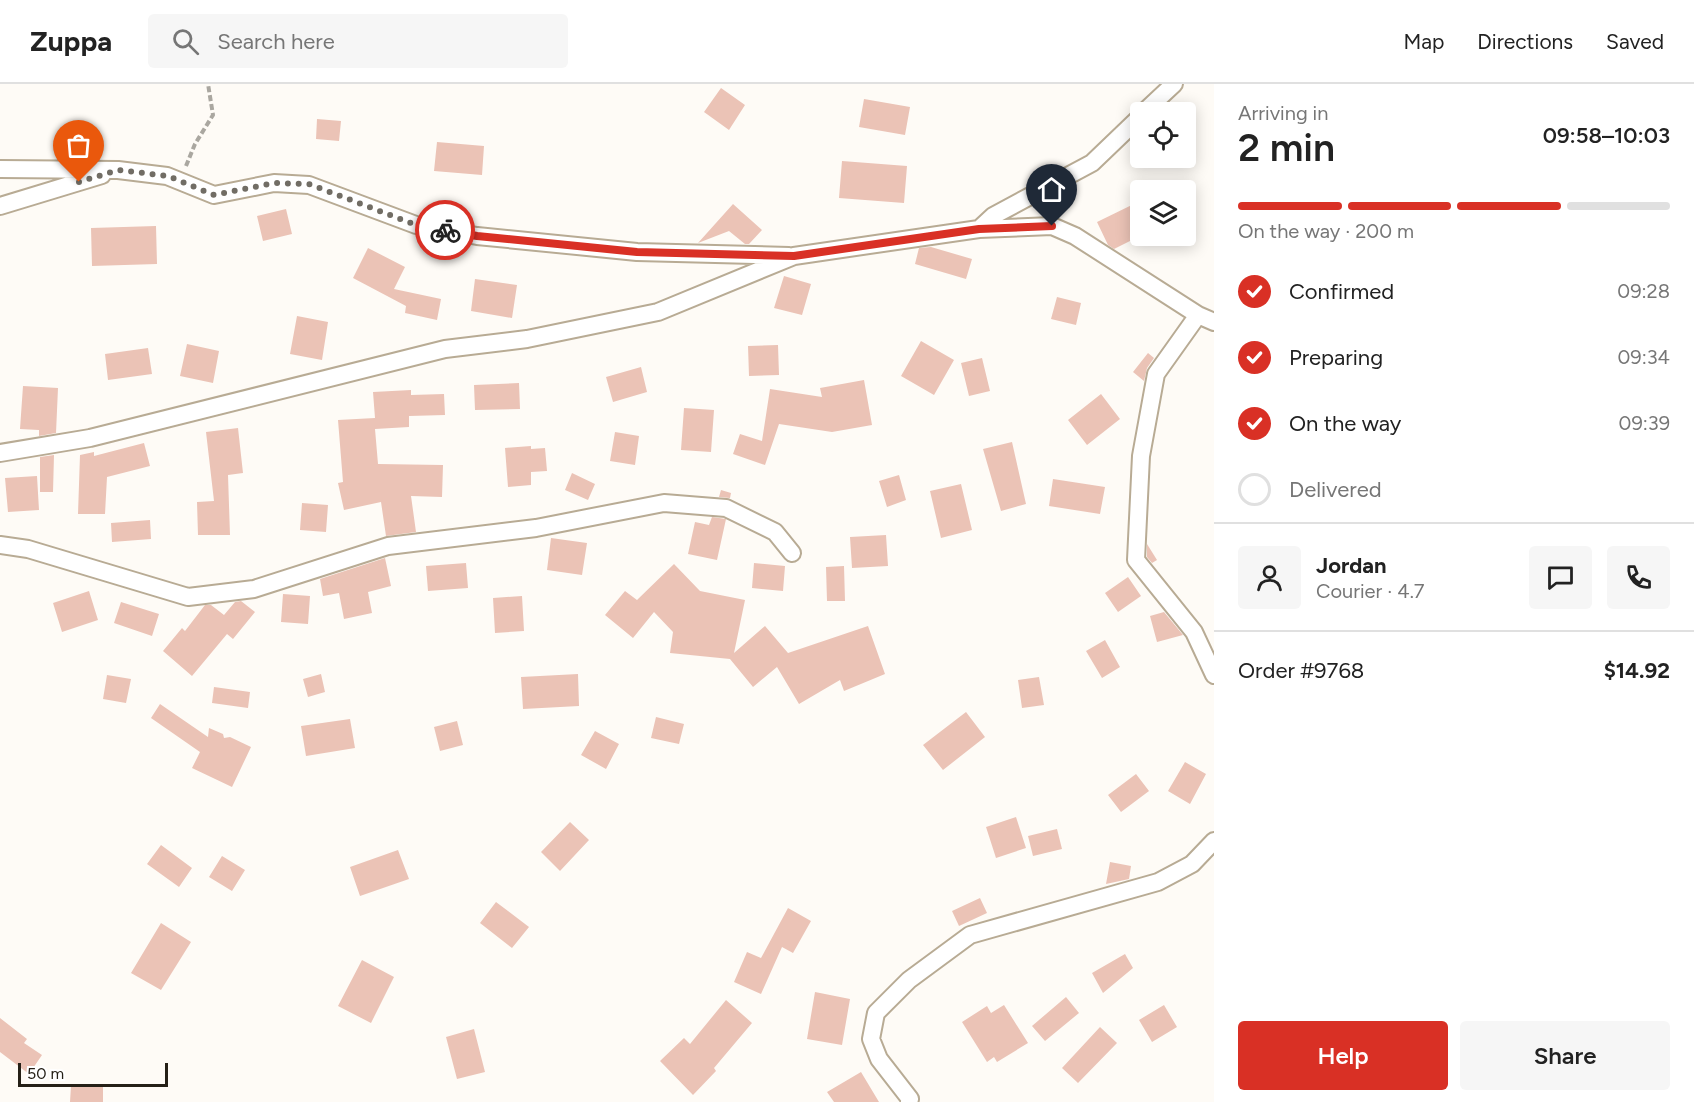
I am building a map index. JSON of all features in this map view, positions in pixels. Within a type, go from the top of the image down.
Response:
[{"type":"street","points":[[1155,102],[1174,84]]},
{"type":"street","points":[[979,229],[993,216],[1092,164],[1130,127]]},
{"type":"street","points":[[0,169],[118,170],[168,176],[214,195],[274,183],[309,184],[416,225],[477,236],[637,252],[794,256],[979,229],[1052,226],[1075,236],[1198,315],[1214,322]]},
{"type":"street","points":[[0,206],[118,170]]},
{"type":"street","points":[[0,453],[90,438],[445,349],[527,339],[658,312],[794,256]]},
{"type":"street","points":[[1198,315],[1156,374],[1141,456],[1136,560],[1194,632],[1214,675]]},
{"type":"street","points":[[0,544],[28,549],[188,597],[254,589],[388,546],[536,528],[664,503],[726,508],[775,532],[792,553]]},
{"type":"street","points":[[909,1102],[879,1059],[871,1039],[876,1013],[909,980],[970,935],[1158,882],[1192,864],[1214,841]]},
{"type":"path","points":[[181,182],[195,144],[213,115],[208,84]]},
{"type":"building","points":[[721,88],[745,105],[729,130],[704,112]]},
{"type":"building","points":[[864,99],[910,107],[905,135],[859,127]]},
{"type":"building","points":[[317,119],[341,121],[339,141],[316,139]]},
{"type":"building","points":[[437,142],[484,146],[482,175],[434,171]]},
{"type":"building","points":[[842,161],[907,166],[904,203],[839,198]]},
{"type":"building","points":[[733,204],[762,230],[749,244],[745,244],[729,231],[698,243]]},
{"type":"building","points":[[1130,206],[1130,241],[1114,249],[1108,245],[1097,222]]},
{"type":"building","points":[[286,209],[292,234],[263,241],[257,216]]},
{"type":"building","points":[[156,226],[157,264],[92,266],[91,228]]},
{"type":"building","points":[[931,247],[972,259],[966,279],[915,264],[919,248]]},
{"type":"building","points":[[368,248],[405,267],[394,289],[441,299],[437,320],[405,313],[406,306],[353,278]]},
{"type":"building","points":[[784,276],[811,284],[802,315],[774,308]]},
{"type":"building","points":[[475,279],[517,285],[512,318],[471,311]]},
{"type":"building","points":[[1057,297],[1081,303],[1076,325],[1051,319]]},
{"type":"building","points":[[297,316],[328,322],[322,360],[290,354]]},
{"type":"building","points":[[921,341],[954,360],[934,395],[901,376]]},
{"type":"building","points":[[187,344],[219,351],[213,383],[180,376]]},
{"type":"building","points":[[778,345],[779,375],[749,376],[748,346]]},
{"type":"building","points":[[148,348],[152,374],[108,380],[105,354]]},
{"type":"building","points":[[1148,353],[1154,358],[1147,368],[1144,381],[1133,372]]},
{"type":"building","points":[[982,358],[990,391],[969,396],[961,363]]},
{"type":"building","points":[[641,367],[647,392],[613,402],[606,377]]},
{"type":"building","points":[[864,380],[872,425],[832,432],[779,424],[765,465],[733,454],[740,434],[762,441],[770,389],[822,397],[820,388]]},
{"type":"building","points":[[519,383],[520,409],[475,410],[474,385]]},
{"type":"building","points":[[23,386],[58,388],[56,433],[39,436],[39,430],[20,429]]},
{"type":"building","points":[[411,390],[411,395],[444,394],[445,415],[409,416],[409,427],[375,429],[378,464],[443,465],[442,497],[411,496],[416,532],[386,536],[381,502],[344,510],[338,483],[343,482],[338,420],[375,418],[373,392]]},
{"type":"building","points":[[1101,394],[1120,419],[1087,445],[1068,420]]},
{"type":"building","points":[[684,408],[714,410],[711,452],[681,450]]},
{"type":"building","points":[[238,428],[243,473],[228,475],[230,535],[198,535],[197,502],[214,501],[206,432]]},
{"type":"building","points":[[615,432],[639,436],[635,465],[610,461]]},
{"type":"building","points":[[1012,442],[1026,504],[1001,511],[983,449]]},
{"type":"building","points":[[144,443],[150,466],[107,477],[105,514],[78,514],[80,455],[94,452],[94,456]]},
{"type":"building","points":[[531,446],[531,449],[545,448],[547,471],[531,472],[531,485],[508,487],[505,448]]},
{"type":"building","points":[[54,455],[53,492],[40,492],[40,457]]},
{"type":"building","points":[[572,473],[595,484],[588,500],[565,490]]},
{"type":"building","points":[[899,475],[906,500],[887,507],[879,481]]},
{"type":"building","points":[[37,476],[39,510],[8,512],[5,478]]},
{"type":"building","points":[[1053,479],[1105,487],[1100,514],[1049,506]]},
{"type":"building","points":[[961,484],[972,530],[941,538],[930,491]]},
{"type":"building","points":[[721,490],[731,493],[730,498],[719,497]]},
{"type":"building","points":[[302,503],[328,505],[326,532],[300,530]]},
{"type":"building","points":[[712,517],[726,519],[717,560],[688,554],[695,522],[709,525]]},
{"type":"building","points":[[150,520],[151,539],[112,542],[111,523]]},
{"type":"building","points":[[886,535],[888,566],[852,568],[850,537]]},
{"type":"building","points":[[551,538],[587,543],[582,575],[547,570]]},
{"type":"building","points":[[1147,544],[1157,560],[1152,563],[1147,557]]},
{"type":"building","points":[[385,558],[391,586],[368,592],[372,613],[344,619],[339,593],[323,596],[320,579]]},
{"type":"building","points":[[466,563],[468,588],[428,591],[426,566]]},
{"type":"building","points":[[754,563],[785,566],[783,591],[752,588]]},
{"type":"building","points":[[674,564],[700,591],[745,600],[734,653],[765,626],[788,653],[868,626],[885,674],[844,691],[840,680],[799,704],[777,667],[753,687],[730,659],[670,653],[673,632],[654,612],[633,638],[605,615],[625,591],[637,600]]},
{"type":"building","points":[[844,566],[845,601],[827,601],[826,567]]},
{"type":"building","points":[[1128,577],[1141,596],[1118,612],[1105,593]]},
{"type":"building","points":[[89,591],[98,620],[62,632],[53,603]]},
{"type":"building","points":[[283,594],[310,596],[308,624],[281,622]]},
{"type":"building","points":[[522,596],[524,631],[495,633],[493,598]]},
{"type":"building","points":[[241,601],[255,612],[233,639],[227,634],[192,676],[163,651],[182,628],[185,631],[205,605],[211,605],[224,615],[235,602]]},
{"type":"building","points":[[121,602],[159,614],[152,636],[114,623]]},
{"type":"building","points":[[1164,612],[1183,635],[1157,642],[1150,616]]},
{"type":"building","points":[[1105,640],[1120,667],[1102,678],[1086,651]]},
{"type":"building","points":[[321,674],[325,692],[308,697],[303,679]]},
{"type":"building","points":[[578,674],[579,706],[523,709],[521,677]]},
{"type":"building","points":[[107,675],[131,679],[126,703],[103,699]]},
{"type":"building","points":[[1039,677],[1044,705],[1022,708],[1018,680]]},
{"type":"building","points":[[214,687],[250,692],[248,708],[212,703]]},
{"type":"building","points":[[160,704],[208,737],[209,728],[223,734],[224,738],[230,737],[251,747],[232,787],[192,768],[200,752],[151,718]]},
{"type":"building","points":[[966,712],[985,737],[943,770],[923,745]]},
{"type":"building","points":[[656,717],[684,724],[679,744],[651,738]]},
{"type":"building","points":[[350,719],[355,748],[306,756],[301,726]]},
{"type":"building","points":[[457,721],[463,745],[440,751],[434,727]]},
{"type":"building","points":[[595,731],[619,744],[606,769],[581,755]]},
{"type":"building","points":[[1185,762],[1206,774],[1190,804],[1168,791]]},
{"type":"building","points":[[1136,774],[1149,791],[1121,812],[1108,795]]},
{"type":"building","points":[[1016,817],[1026,848],[996,858],[986,827]]},
{"type":"building","points":[[570,822],[589,840],[560,871],[541,852]]},
{"type":"building","points":[[1057,829],[1062,849],[1033,856],[1028,836]]},
{"type":"building","points":[[161,845],[192,868],[179,887],[147,864]]},
{"type":"building","points":[[398,850],[409,879],[360,896],[350,867]]},
{"type":"building","points":[[222,856],[245,870],[232,891],[209,877]]},
{"type":"building","points":[[1110,862],[1131,866],[1129,879],[1106,884]]},
{"type":"building","points":[[980,898],[987,913],[959,926],[952,911]]},
{"type":"building","points":[[496,902],[529,927],[512,948],[480,923]]},
{"type":"building","points":[[788,908],[811,921],[793,953],[782,947],[761,994],[734,982],[747,952],[761,958]]},
{"type":"building","points":[[161,923],[191,942],[161,990],[131,973]]},
{"type":"building","points":[[1125,954],[1133,968],[1103,993],[1092,973]]},
{"type":"building","points":[[362,960],[394,977],[371,1023],[338,1006]]},
{"type":"building","points":[[815,992],[850,999],[842,1045],[807,1039]]},
{"type":"building","points":[[1066,997],[1079,1013],[1045,1041],[1032,1026]]},
{"type":"building","points":[[726,1000],[752,1023],[714,1068],[716,1071],[693,1095],[660,1061],[684,1038],[690,1044]]},
{"type":"building","points":[[1004,1005],[1028,1043],[997,1062],[994,1057],[987,1062],[962,1022],[987,1006],[991,1013]]},
{"type":"building","points":[[1164,1005],[1177,1027],[1152,1042],[1139,1020]]},
{"type":"building","points":[[0,1018],[27,1039],[24,1043],[42,1055],[29,1074],[0,1052]]},
{"type":"building","points":[[1100,1027],[1117,1043],[1078,1083],[1062,1068]]},
{"type":"building","points":[[474,1029],[485,1072],[457,1079],[446,1037]]},
{"type":"building","points":[[861,1072],[879,1102],[834,1102],[827,1092]]},
{"type":"building","points":[[71,1086],[103,1086],[103,1102],[70,1102]]},
{"type":"way so far","points":[[79,182],[118,170],[168,176],[214,195],[274,183],[309,184],[416,225],[445,230]]},
{"type":"route","points":[[445,230],[477,236],[637,252],[794,256],[979,229],[1052,226]]}]
